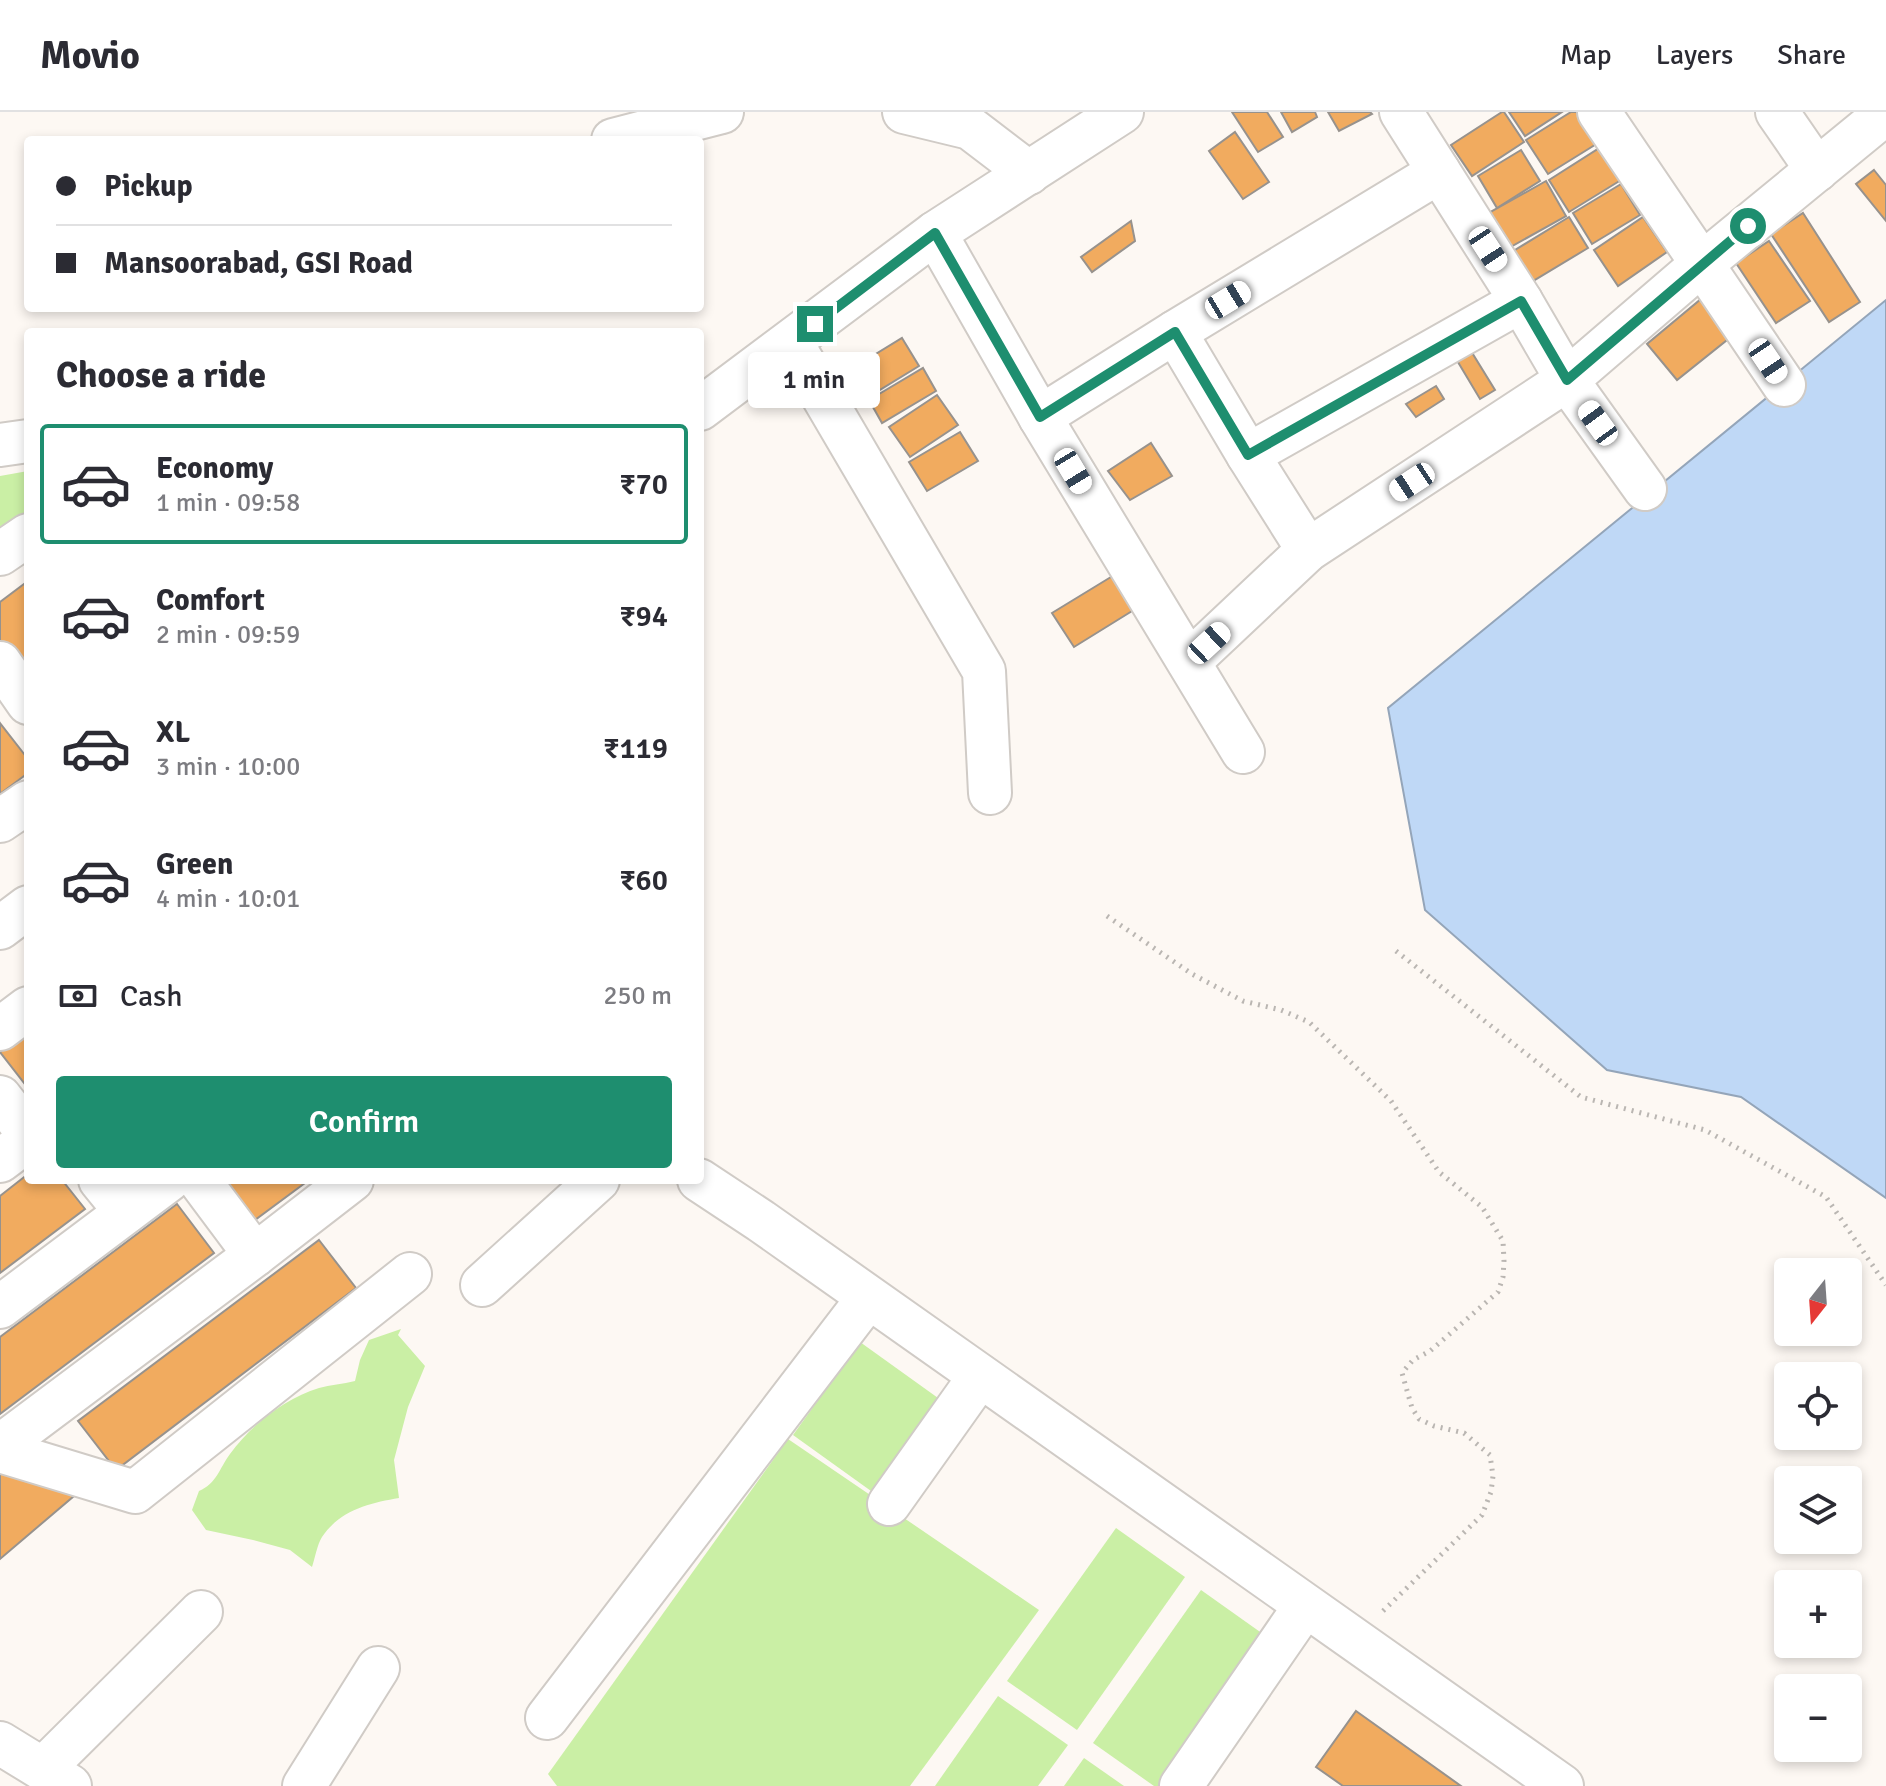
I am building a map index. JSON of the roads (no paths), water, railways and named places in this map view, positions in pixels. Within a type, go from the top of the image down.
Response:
[{"type":"street","points":[[629,136],[722,112]]},
{"type":"street","points":[[904,112],[970,128],[1029,173]]},
{"type":"street","points":[[704,406],[935,233],[1122,112]]},
{"type":"street","points":[[1401,112],[1521,301],[1567,380],[1645,489]]},
{"type":"street","points":[[1599,112],[1784,385]]},
{"type":"street","points":[[1777,112],[1817,170]]},
{"type":"street","points":[[1189,662],[1308,550],[1567,380],[1703,263],[1886,113]]},
{"type":"street","points":[[1040,417],[1439,172]]},
{"type":"street","points":[[935,233],[1040,417],[1243,752]]},
{"type":"street","points":[[1248,455],[1521,301]]},
{"type":"street","points":[[1175,332],[1308,550]]},
{"type":"street","points":[[791,342],[984,671],[990,793]]},
{"type":"street","points":[[0,445],[24,442]]},
{"type":"street","points":[[0,554],[24,538]]},
{"type":"street","points":[[0,663],[24,697]]},
{"type":"street","points":[[0,821],[24,805]]},
{"type":"street","points":[[0,928],[24,910]]},
{"type":"street","points":[[0,1029],[24,1011]]},
{"type":"street","points":[[0,1097],[24,1128]]},
{"type":"street","points":[[0,1161],[24,1143]]},
{"type":"street","points":[[704,1183],[1562,1786]]},
{"type":"street","points":[[103,1184],[126,1212]]},
{"type":"street","points":[[0,1307],[164,1184]]},
{"type":"street","points":[[202,1184],[255,1255]]},
{"type":"street","points":[[0,1449],[347,1184]]},
{"type":"street","points":[[482,1285],[594,1184]]},
{"type":"street","points":[[0,1449],[135,1492],[410,1274]]},
{"type":"street","points":[[547,1718],[868,1298]]},
{"type":"street","points":[[889,1504],[980,1376]]},
{"type":"street","points":[[1181,1786],[1305,1606]]},
{"type":"street","points":[[0,1743],[56,1778],[201,1612]]},
{"type":"street","points":[[304,1786],[378,1668]]},
{"type":"water","points":[[1886,300],[1886,1198],[1741,1097],[1607,1070],[1425,910],[1388,708]]}]
